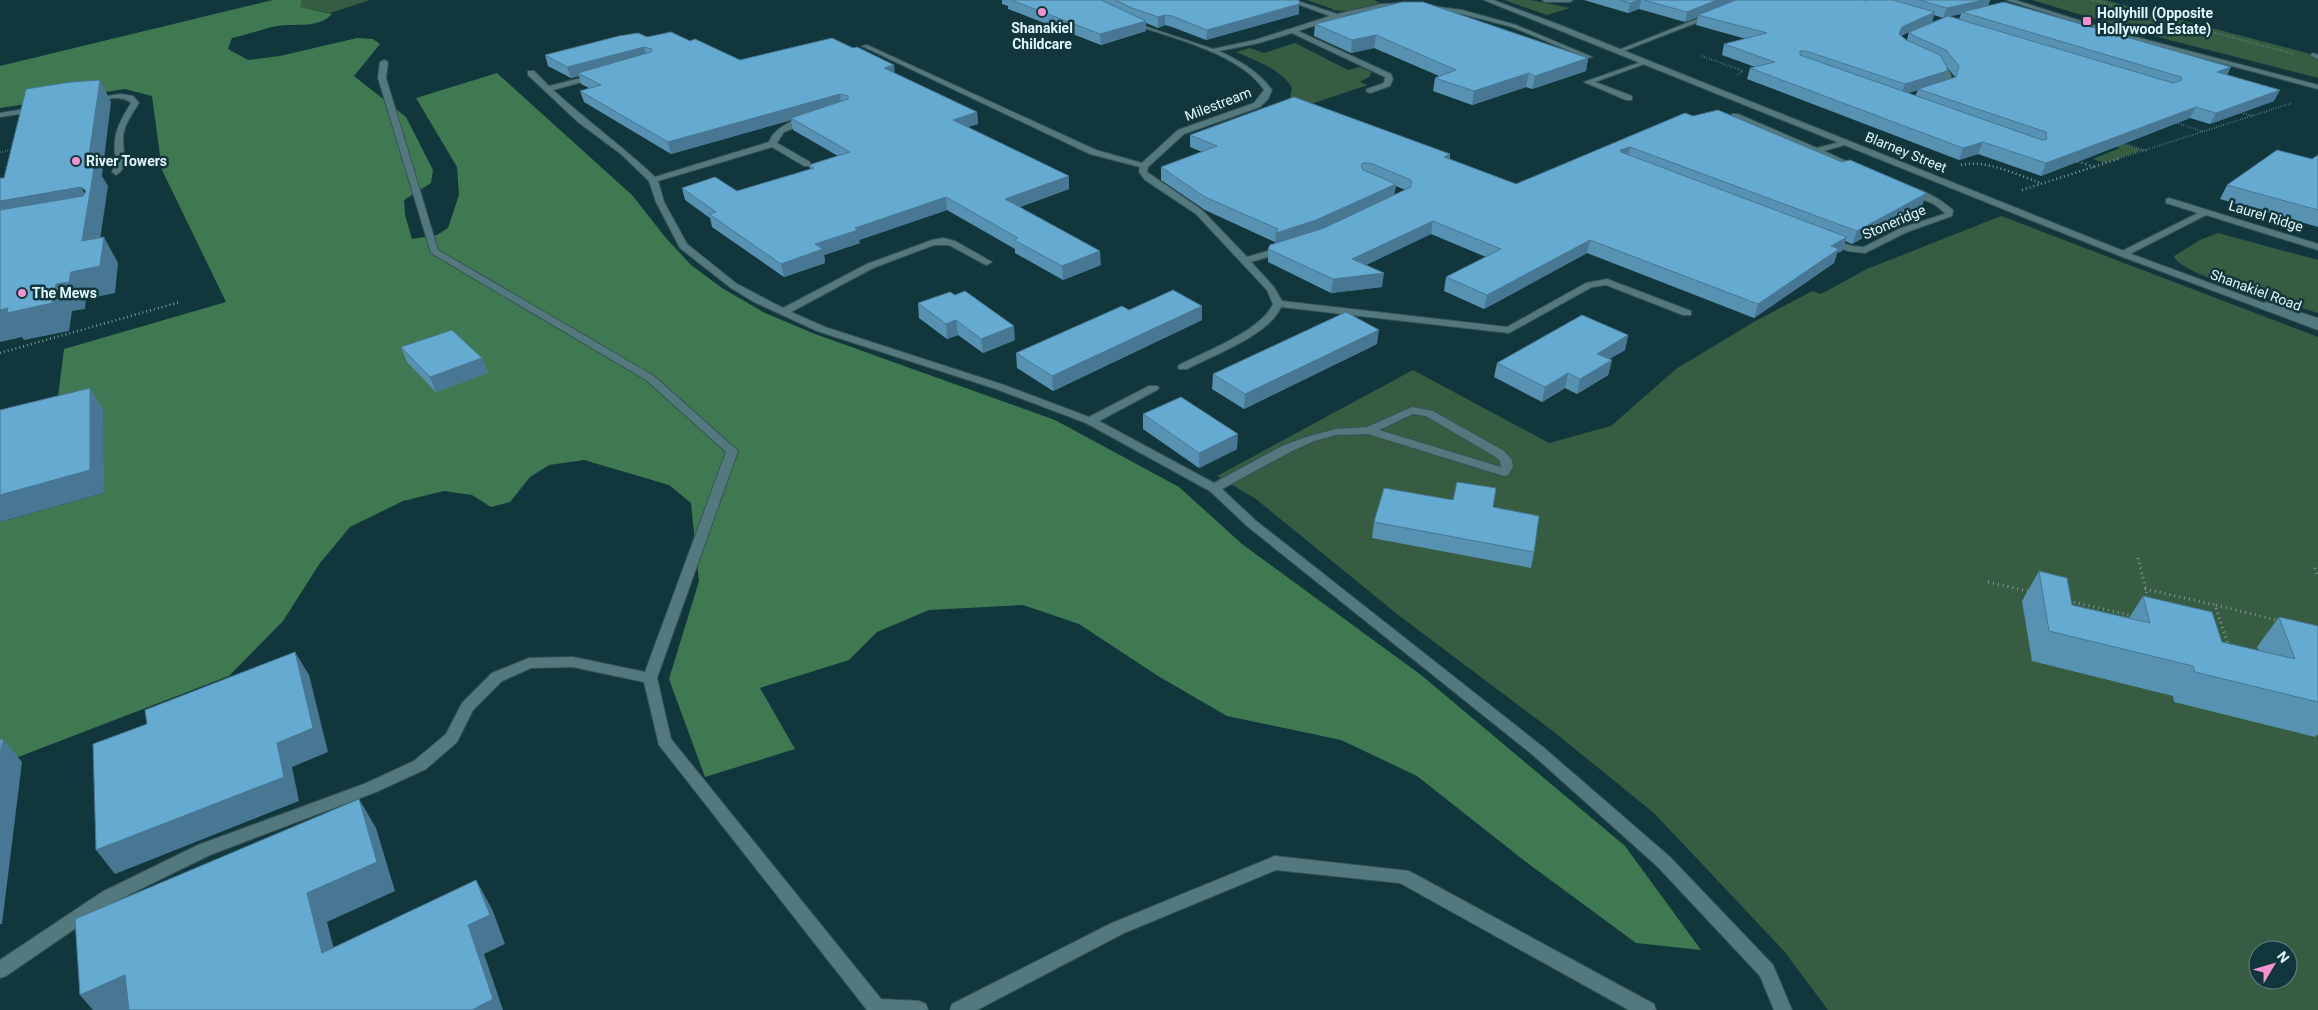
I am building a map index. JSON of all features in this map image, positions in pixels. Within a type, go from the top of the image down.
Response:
[{"type":"street","points":[[1289,0],[1338,16]]},
{"type":"street","name":"Blarney Street","points":[[1487,0],[1620,51],[2184,278],[2318,321]]},
{"type":"street","points":[[1545,0],[1559,2],[1570,0]]},
{"type":"street","points":[[2007,3],[2019,4],[2131,38],[2318,87]]},
{"type":"street","points":[[1212,51],[1254,43],[1338,16],[1388,6],[1444,7],[1493,18],[1522,27],[1589,57]]},
{"type":"street","points":[[1620,51],[1716,14]]},
{"type":"street","name":"Milestream","points":[[1119,16],[1212,51],[1258,76],[1268,90],[1265,97],[1257,105],[1181,132],[1144,166]]},
{"type":"street","points":[[1293,31],[1388,76],[1387,84],[1370,91]]},
{"type":"street","points":[[1524,39],[1544,37]]},
{"type":"street","points":[[865,46],[1093,152],[1144,166],[1144,172],[1148,178],[1199,212],[1271,289],[1278,304],[1273,315],[1259,328],[1183,367]]},
{"type":"street","points":[[1926,56],[1938,63],[1949,77],[1948,84],[1934,90]]},
{"type":"street","points":[[384,62],[382,78],[434,252],[650,378],[732,451],[650,678],[664,741],[876,1007],[919,1010]]},
{"type":"street","points":[[1629,98],[1588,82],[1646,62]]},
{"type":"street","points":[[531,73],[581,120],[624,152],[653,180],[660,202],[683,246],[734,286],[783,312],[822,329],[1000,387],[1090,421],[1214,488],[1251,523],[1538,751],[1664,862],[1767,971],[1783,1010]]},
{"type":"street","points":[[548,89],[603,74]]},
{"type":"street","points":[[82,100],[120,96],[130,98],[134,103],[121,125],[117,150],[121,161],[116,172]]},
{"type":"street","points":[[0,115],[45,107]]},
{"type":"street","points":[[1735,116],[1867,173]]},
{"type":"street","points":[[773,144],[776,135],[783,128],[812,118]]},
{"type":"street","points":[[1816,151],[1845,142]]},
{"type":"street","points":[[653,180],[773,144],[807,164]]},
{"type":"street","name":"Stoneridge","points":[[1820,239],[1851,250],[1865,250],[1904,230],[1948,216],[1950,212],[1936,202],[1902,187]]},
{"type":"street","name":"Laurel Ridge","points":[[2169,201],[2318,247]]},
{"type":"street","name":"Laurel Ridge","points":[[2123,254],[2206,212]]},
{"type":"street","points":[[783,312],[870,266],[932,243],[943,241],[952,243],[987,262]]},
{"type":"street","points":[[1244,261],[1294,245]]},
{"type":"street","name":"Shanakiel Road","points":[[2184,278],[2318,328]]},
{"type":"street","points":[[1278,304],[1509,330],[1589,285],[1607,282],[1687,313]]},
{"type":"street","points":[[1090,421],[1153,388]]},
{"type":"street","points":[[1214,488],[1286,449],[1310,439],[1336,432],[1369,430],[1504,472],[1507,467],[1506,460],[1500,454],[1421,411],[1404,413],[1369,430]]},
{"type":"street","points":[[0,970],[108,897],[204,850],[370,788],[420,765],[452,738],[468,707],[497,677],[529,663],[573,662],[650,678]]},
{"type":"street","points":[[958,1010],[1118,928],[1275,863],[1403,876],[1647,1010]]},
{"type":"path","points":[[2092,0],[2298,55]]},
{"type":"path","points":[[2033,187],[2294,102]]},
{"type":"path","points":[[2233,111],[2252,116]]},
{"type":"path","points":[[2170,120],[2205,132]]},
{"type":"path","points":[[2114,140],[2147,151]]},
{"type":"path","points":[[0,152],[15,149]]},
{"type":"path","points":[[2071,159],[2096,168]]},
{"type":"path","points":[[0,353],[180,302]]},
{"type":"path","points":[[2138,558],[2149,605]]},
{"type":"path","points":[[2314,568],[2318,577]]},
{"type":"path","points":[[1988,582],[2034,592]]},
{"type":"path","points":[[2145,589],[2290,623]]},
{"type":"path","points":[[2061,599],[2135,616]]},
{"type":"path","points":[[2215,605],[2230,651]]},
{"type":"green space","points":[[273,0],[302,0],[300,7],[332,14],[326,19],[313,24],[277,26],[232,38],[228,49],[248,60],[280,56],[357,38],[373,39],[380,44],[354,76],[406,117],[433,170],[431,183],[404,200],[405,215],[412,239],[437,235],[448,228],[459,195],[457,167],[416,98],[497,73],[633,196],[665,237],[691,265],[722,288],[765,313],[815,334],[1055,420],[1179,487],[1242,544],[1421,675],[1625,846],[1701,950],[1636,943],[1526,862],[1417,776],[1341,740],[1227,716],[1158,676],[1079,624],[1023,605],[929,610],[877,632],[849,660],[760,688],[795,749],[705,777],[669,679],[699,581],[691,503],[669,485],[584,460],[549,465],[530,477],[510,502],[491,507],[472,495],[444,491],[403,501],[350,527],[320,563],[283,621],[229,676],[0,764],[0,522],[104,493],[55,421],[64,349],[226,302],[162,170],[152,96],[125,89],[0,108],[0,66]]},
{"type":"green space","points":[[302,0],[370,0],[330,13],[299,7]]},
{"type":"green space","points":[[1306,0],[1374,0],[1380,3],[1347,11],[1331,10],[1333,9]]},
{"type":"green space","points":[[1504,0],[1531,0],[1570,8],[1547,15]]},
{"type":"green space","points":[[2032,0],[2105,0],[2318,56],[2318,78],[2138,32]]},
{"type":"green space","points":[[1295,43],[1348,70],[1360,67],[1371,72],[1370,76],[1360,82],[1368,85],[1308,105],[1290,97],[1292,88],[1282,76],[1259,62],[1236,52],[1250,48],[1264,53]]},
{"type":"green space","points":[[2110,140],[2142,150],[2104,163],[2093,159],[2120,148],[2108,143]]},
{"type":"green space","points":[[2001,216],[2318,337],[2318,1010],[1828,1010],[1784,951],[1654,813],[1554,732],[1397,614],[1256,499],[1217,476],[1413,370],[1549,443],[1611,426],[1676,369],[1752,323],[1812,291],[1821,294],[1867,269]]},
{"type":"green space","points":[[2218,233],[2318,260],[2318,313],[2216,281],[2181,264],[2174,256],[2200,240]]},
{"type":"building","points":[[1011,0],[1101,0],[1146,21],[1100,34]]},
{"type":"building","points":[[1115,0],[1299,0],[1299,4],[1207,30],[1172,16],[1158,17]]},
{"type":"building","points":[[1620,0],[1639,0],[1630,3]]},
{"type":"building","points":[[1644,0],[1717,0],[1687,12]]},
{"type":"building","points":[[1736,0],[1893,0],[1935,12],[1902,27],[1899,34],[1906,40],[1940,55],[1947,67],[1947,71],[1905,84],[1806,51],[1800,51],[1800,55],[2042,140],[2047,139],[2046,132],[1918,89],[1956,77],[1959,66],[1946,50],[1912,35],[1910,32],[1948,16],[2173,83],[2182,80],[2181,77],[1962,12],[2004,2],[2231,67],[2217,72],[2280,90],[2216,113],[2196,107],[2046,163],[1983,142],[1963,148],[1750,68],[1775,62],[1724,44],[1767,33],[1698,15]]},
{"type":"building","points":[[1919,0],[1984,0],[1947,8]]},
{"type":"building","points":[[1402,2],[1423,2],[1588,58],[1535,76],[1529,73],[1474,91],[1435,78],[1456,70],[1376,35],[1352,40],[1315,24]]},
{"type":"building","points":[[671,32],[690,41],[695,39],[740,60],[832,38],[853,48],[857,47],[894,65],[884,68],[977,112],[953,120],[1069,176],[1005,199],[1100,251],[1062,266],[1014,240],[1018,238],[946,197],[855,228],[858,230],[815,244],[823,249],[781,264],[709,214],[716,212],[682,188],[715,177],[737,191],[814,168],[809,165],[850,152],[791,118],[848,99],[848,96],[840,94],[668,142],[580,91],[601,85],[578,73],[651,52],[652,49],[644,47],[567,67],[545,55],[619,36],[638,33],[647,37]]},
{"type":"building","points":[[100,80],[88,163],[95,162],[82,241],[104,237],[100,266],[71,272],[69,282],[56,284],[52,303],[7,313],[8,308],[0,310],[0,210],[83,196],[86,191],[81,187],[0,201],[0,178],[4,178],[26,89],[71,82]]},
{"type":"building","points":[[1294,97],[1450,154],[1444,157],[1516,184],[1685,113],[1693,116],[1718,110],[1842,162],[1850,160],[1927,193],[1857,231],[1630,147],[1620,150],[1621,152],[1847,237],[1831,246],[1839,249],[1758,304],[1590,240],[1487,295],[1446,277],[1501,249],[1433,221],[1352,259],[1384,273],[1333,279],[1268,249],[1270,245],[1324,228],[1411,187],[1411,180],[1370,163],[1363,163],[1361,165],[1363,170],[1396,184],[1316,220],[1276,233],[1278,229],[1205,197],[1161,167],[1217,146],[1190,135]]},
{"type":"building","points":[[2277,150],[2312,159],[2318,155],[2318,210],[2227,185]]},
{"type":"building","points":[[1173,290],[1202,306],[1052,376],[1016,353],[1122,306],[1129,310]]},
{"type":"building","points":[[965,291],[1014,326],[981,339],[956,320],[946,324],[918,303],[950,292],[955,295]]},
{"type":"building","points":[[1346,312],[1379,330],[1245,394],[1213,374]]},
{"type":"building","points":[[1582,315],[1628,335],[1597,354],[1612,360],[1580,379],[1568,373],[1545,387],[1497,363]]},
{"type":"building","points":[[452,330],[482,358],[430,377],[401,347]]},
{"type":"building","points":[[90,388],[90,470],[0,495],[0,410]]},
{"type":"building","points":[[1181,397],[1238,434],[1199,453],[1143,414]]},
{"type":"building","points":[[1457,482],[1496,488],[1493,507],[1539,516],[1534,552],[1374,522],[1384,488],[1453,500]]},
{"type":"building","points":[[2039,571],[2067,578],[2072,605],[2150,623],[2143,596],[2212,612],[2222,642],[2295,659],[2279,617],[2318,626],[2318,702],[2195,672],[2193,666],[2049,631]]},
{"type":"building","points":[[295,652],[313,728],[277,743],[284,777],[96,850],[93,744],[147,724],[145,710]]},
{"type":"building","points":[[0,739],[3,739],[0,757]]},
{"type":"building","points":[[359,799],[377,862],[307,893],[322,953],[476,880],[490,915],[468,925],[493,999],[472,1010],[129,1010],[125,975],[80,995],[75,919]]},
{"type":"place","name":"Shanakiel Childcare","points":[[1042,12]]},
{"type":"place","name":"Hollyhill (Opposite Hollywood Estate)","points":[[2087,21]]},
{"type":"place","name":"River Towers","points":[[76,161]]},
{"type":"place","name":"The Mews","points":[[22,293]]}]
